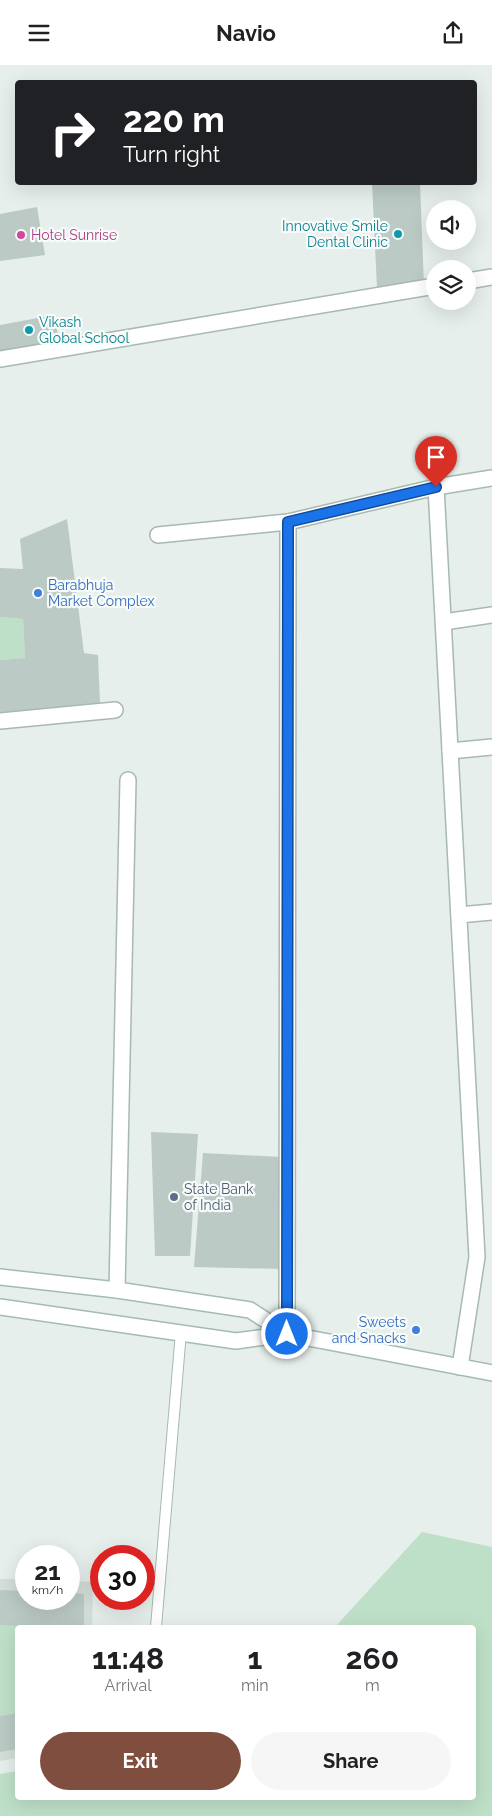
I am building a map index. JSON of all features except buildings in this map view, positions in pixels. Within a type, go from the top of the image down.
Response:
[{"type":"street","points":[[476,280],[492,277]]},
{"type":"street","points":[[0,359],[426,288]]},
{"type":"street","points":[[158,535],[288,522],[436,487],[492,478]]},
{"type":"street","points":[[436,487],[476,1257],[460,1367]]},
{"type":"street","points":[[287,1334],[288,522]]},
{"type":"street","points":[[444,622],[492,615]]},
{"type":"street","points":[[0,721],[116,710]]},
{"type":"street","points":[[450,751],[492,747]]},
{"type":"street","points":[[117,1290],[128,780]]},
{"type":"street","points":[[459,915],[492,912]]},
{"type":"street","points":[[0,1277],[117,1290],[250,1310],[287,1334]]},
{"type":"street","points":[[0,1307],[236,1341],[287,1334],[492,1373]]},
{"type":"lane","points":[[156,1625],[180,1333]]},
{"type":"shaded area","points":[[0,1579],[15,1579],[15,1610],[80,1610],[80,1581],[90,1582],[92,1625],[15,1625],[15,1758],[0,1761]]},
{"type":"green space","points":[[0,617],[23,619],[25,658],[0,660]]},
{"type":"green space","points":[[422,1532],[492,1547],[492,1816],[0,1816],[0,1774],[15,1771],[15,1800],[476,1800],[476,1625],[337,1625]]},
{"type":"green space","points":[[0,1625],[15,1626],[15,1713],[0,1716]]},
{"type":"place","name":"Innovative Smile Dental Clinic","points":[[398,234]]},
{"type":"place","name":"Hotel Sunrise","points":[[21,235]]},
{"type":"place","name":"Vikash Global School","points":[[29,330]]},
{"type":"place","name":"Barabhuja Market Complex","points":[[38,593]]},
{"type":"place","name":"State Bank of India","points":[[174,1197]]},
{"type":"place","name":"Sweets and Snacks","points":[[416,1330]]},
{"type":"route","points":[[287,1334],[288,522],[436,487]]}]
